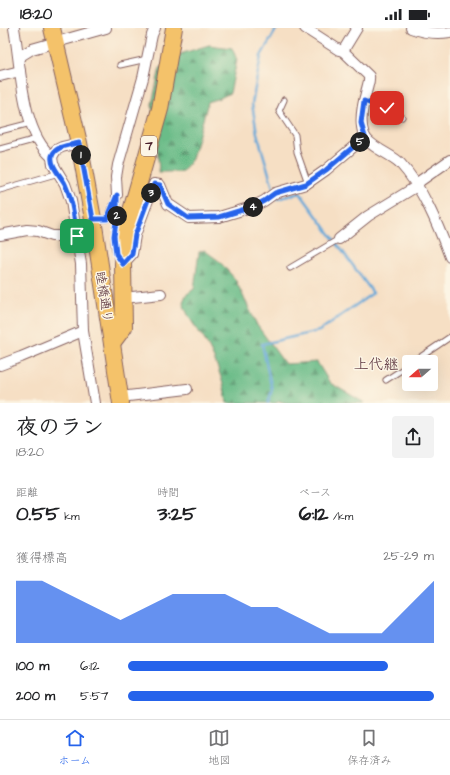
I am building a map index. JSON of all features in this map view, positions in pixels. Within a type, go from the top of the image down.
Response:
[{"type":"main road","name":"7","points":[[112,343],[124,327],[123,264],[125,232],[160,109],[174,28]]},
{"type":"main road","name":"睦橋通り","points":[[53,35],[79,143],[93,219],[121,400]]},
{"type":"street","points":[[14,28],[20,71],[31,123],[37,139],[52,157],[53,164],[65,184],[71,201],[81,264],[83,331],[94,400]]},
{"type":"street","points":[[18,57],[53,35],[106,28]]},
{"type":"street","points":[[117,195],[116,177],[118,165],[143,78],[152,35],[155,28]]},
{"type":"street","points":[[305,28],[338,50],[343,51],[369,76],[361,123],[365,137],[400,163],[417,186],[437,223],[450,257]]},
{"type":"street","points":[[343,51],[357,28]]},
{"type":"street","points":[[411,28],[434,34],[450,32]]},
{"type":"street","points":[[0,76],[20,71]]},
{"type":"street","points":[[123,264],[132,254],[135,235],[154,184],[160,185],[168,204],[188,218],[210,218],[235,213],[252,207],[275,193],[308,183],[365,137]]},
{"type":"street","points":[[52,157],[56,150],[79,143]]},
{"type":"street","points":[[336,241],[368,216],[417,186],[420,181],[450,160]]},
{"type":"street","points":[[0,235],[27,230],[38,231],[52,236],[77,236]]},
{"type":"street","points":[[123,298],[161,294]]},
{"type":"street","points":[[0,365],[83,331]]},
{"type":"street","points":[[121,400],[187,389]]},
{"type":"lane","points":[[120,66],[147,60]]},
{"type":"lane","points":[[284,100],[279,111],[295,135],[297,152],[308,183]]},
{"type":"lane","points":[[364,101],[382,108],[387,108],[402,117]]},
{"type":"lane","points":[[0,131],[31,123]]},
{"type":"lane","points":[[0,149],[37,139]]},
{"type":"lane","points":[[0,190],[59,173]]},
{"type":"lane","points":[[117,195],[117,215],[114,236],[116,254],[123,264]]},
{"type":"lane","points":[[93,219],[107,219],[117,195]]},
{"type":"lane","points":[[290,268],[336,241]]},
{"type":"lane","points":[[423,355],[450,337]]},
{"type":"lane","points":[[386,380],[402,369]]},
{"type":"green space","points":[[209,45],[232,48],[237,60],[230,93],[208,102],[192,159],[182,172],[159,172],[152,104],[160,68],[176,60],[180,54]]},
{"type":"green space","points":[[204,250],[219,261],[235,279],[257,325],[285,364],[317,362],[330,383],[365,403],[288,403],[278,401],[277,403],[227,403],[224,387],[215,362],[204,339],[189,317],[183,302],[186,295],[194,289],[199,252]]},
{"type":"waterway","points":[[274,191],[257,133],[252,104],[261,56],[277,28]]},
{"type":"waterway","points":[[268,403],[272,390],[262,344],[319,331],[373,293],[300,193],[277,199],[276,195]]},
{"type":"district","name":"上代継","points":[[376,364]]},
{"type":"route","points":[[77,236],[71,201],[65,184],[53,164],[52,157],[56,150],[62,147],[79,143],[93,219],[107,219],[117,195],[117,215],[114,236],[116,254],[123,264],[132,254],[135,235],[154,184],[160,185],[168,204],[188,218],[210,218],[235,213],[252,207],[275,193],[306,184],[326,170],[365,137],[361,123],[364,101],[382,108],[387,108]]}]
